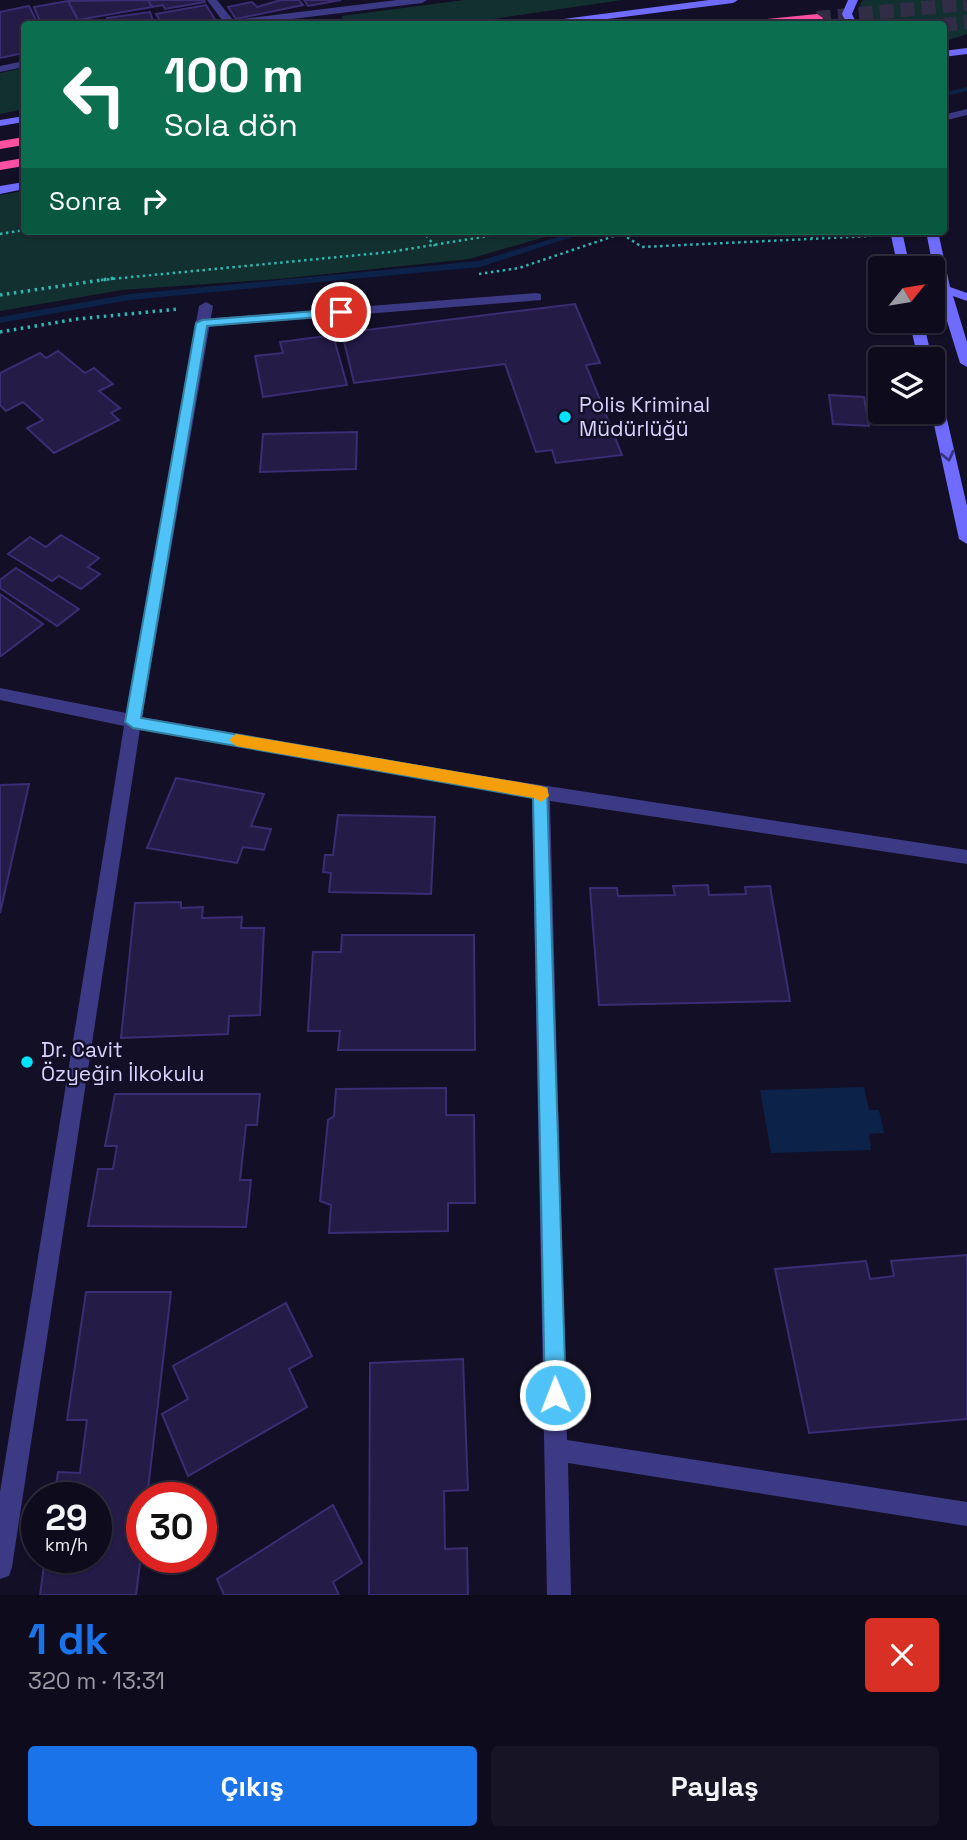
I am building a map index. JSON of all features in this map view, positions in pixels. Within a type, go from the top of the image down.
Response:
[{"type":"highway","points":[[787,21],[817,18]]},
{"type":"highway","points":[[0,145],[21,142]]},
{"type":"highway","points":[[0,166],[21,162]]},
{"type":"main road","points":[[568,21],[696,0]]},
{"type":"main road","points":[[673,5],[733,0]]},
{"type":"main road","points":[[850,21],[847,15],[853,0]]},
{"type":"main road","points":[[947,55],[967,52]]},
{"type":"main road","points":[[0,123],[21,120]]},
{"type":"main road","points":[[0,190],[21,186]]},
{"type":"main road","points":[[896,235],[901,256]]},
{"type":"main road","points":[[932,235],[935,256]]},
{"type":"main road","points":[[945,290],[967,297]]},
{"type":"main road","points":[[945,306],[967,363]]},
{"type":"main road","points":[[941,424],[967,539]]},
{"type":"street","points":[[212,0],[228,21]]},
{"type":"street","points":[[254,21],[422,0]]},
{"type":"street","points":[[0,69],[21,65]]},
{"type":"street","points":[[947,117],[967,112]]},
{"type":"street","points":[[0,1567],[133,722],[204,315],[536,297]]},
{"type":"street","points":[[0,694],[133,722],[541,793],[967,857]]},
{"type":"street","points":[[541,793],[559,1595]]},
{"type":"street","points":[[556,1450],[967,1514]]},
{"type":"path","points":[[0,234],[21,230]]},
{"type":"path","points":[[425,235],[435,247]]},
{"type":"path","points":[[0,295],[75,281],[435,247],[498,235]]},
{"type":"path","points":[[623,235],[642,247],[870,235]]},
{"type":"path","points":[[806,235],[817,239]]},
{"type":"green space","points":[[464,0],[622,0],[479,21],[344,21],[342,16]]},
{"type":"green space","points":[[863,0],[962,0],[967,3],[967,34],[947,41],[947,21],[864,21],[859,13]]},
{"type":"green space","points":[[21,69],[21,110],[0,114],[0,73]]},
{"type":"green space","points":[[21,192],[21,235],[551,235],[469,259],[279,279],[122,290],[0,311],[0,195]]},
{"type":"water","points":[[864,1087],[869,1110],[879,1110],[884,1133],[869,1134],[871,1150],[771,1153],[760,1090]]},
{"type":"building","points":[[148,0],[205,2],[165,9],[163,5],[152,7]]},
{"type":"building","points":[[148,0],[152,7],[78,20],[68,1]]},
{"type":"building","points":[[281,0],[299,0],[303,5],[236,19],[228,7],[252,2],[257,7]]},
{"type":"building","points":[[304,0],[341,0],[308,6]]},
{"type":"building","points":[[68,1],[78,21],[40,21],[34,7]]},
{"type":"building","points":[[206,5],[216,21],[160,21],[156,14]]},
{"type":"building","points":[[29,6],[36,21],[21,21],[21,54],[0,58],[0,12]]},
{"type":"building","points":[[150,12],[153,21],[108,21],[107,18]]},
{"type":"building","name":"Polis Kriminal Müdürlüğü","points":[[575,304],[600,363],[586,365],[622,455],[556,463],[552,450],[536,452],[505,364],[354,383],[342,333]]},
{"type":"building","points":[[333,335],[347,385],[263,397],[255,356],[283,353],[280,342]]},
{"type":"building","points":[[58,351],[85,373],[94,368],[113,384],[99,391],[120,408],[111,413],[119,420],[54,453],[27,428],[43,420],[23,402],[6,411],[0,405],[0,373],[40,353],[46,358]]},
{"type":"building","points":[[829,395],[864,397],[869,426],[833,424]]},
{"type":"building","points":[[357,432],[356,469],[260,472],[263,434]]},
{"type":"building","points":[[61,535],[99,558],[88,567],[100,574],[81,589],[59,576],[52,581],[8,554],[30,537],[46,547]]},
{"type":"building","points":[[16,568],[79,609],[57,626],[0,588],[0,580]]},
{"type":"building","points":[[0,594],[43,624],[1,656],[0,656]]},
{"type":"building","points":[[176,778],[264,794],[251,826],[271,829],[264,850],[243,847],[237,863],[147,848]]},
{"type":"building","points":[[29,784],[0,913],[0,785]]},
{"type":"building","points":[[338,815],[435,817],[431,894],[329,892],[331,873],[323,872],[325,855],[333,855]]},
{"type":"building","points":[[708,885],[709,895],[746,894],[745,887],[770,886],[790,1001],[599,1005],[590,888],[617,888],[618,896],[675,895],[673,886]]},
{"type":"building","points":[[181,902],[181,908],[203,907],[202,918],[242,917],[241,928],[264,928],[260,1015],[229,1016],[228,1034],[121,1038],[135,903]]},
{"type":"building","points":[[342,935],[474,935],[475,1050],[338,1050],[340,1031],[308,1031],[313,952],[341,952]]},
{"type":"building","points":[[446,1088],[446,1115],[474,1115],[475,1203],[448,1203],[448,1231],[329,1233],[331,1205],[320,1201],[328,1120],[334,1116],[336,1089]]},
{"type":"building","points":[[115,1094],[260,1094],[257,1125],[246,1125],[240,1180],[251,1180],[246,1227],[88,1226],[98,1169],[113,1169],[117,1146],[105,1146]]},
{"type":"building","points":[[967,1255],[967,1419],[809,1433],[775,1269],[866,1261],[870,1279],[894,1276],[891,1261]]},
{"type":"building","points":[[86,1292],[171,1292],[149,1482],[126,1482],[126,1573],[139,1573],[136,1595],[40,1595],[43,1573],[112,1573],[112,1482],[56,1482],[58,1472],[80,1473],[87,1420],[67,1420]]},
{"type":"building","points":[[286,1303],[312,1356],[289,1369],[307,1407],[188,1476],[162,1414],[188,1399],[173,1366]]},
{"type":"building","points":[[463,1359],[468,1490],[444,1491],[445,1549],[467,1548],[468,1595],[369,1595],[370,1363]]},
{"type":"building","points":[[333,1505],[362,1563],[333,1582],[339,1595],[224,1595],[217,1579]]},
{"type":"waterway","points":[[947,94],[967,89]]},
{"type":"waterway","points":[[0,320],[130,297],[480,264],[574,235]]},
{"type":"tunnel","points":[[817,18],[967,4]]},
{"type":"tunnel","points":[[947,24],[967,22]]},
{"type":"slow traffic","points":[[236,740],[541,793],[541,796]]},
{"type":"place","name":"Polis Kriminal Müdürlüğü","points":[[565,417]]},
{"type":"place","name":"Dr. Cavit Özyeğin İlkokulu","points":[[27,1062]]},
{"type":"route","points":[[341,312],[202,323],[133,722],[541,793],[555,1395]]}]
